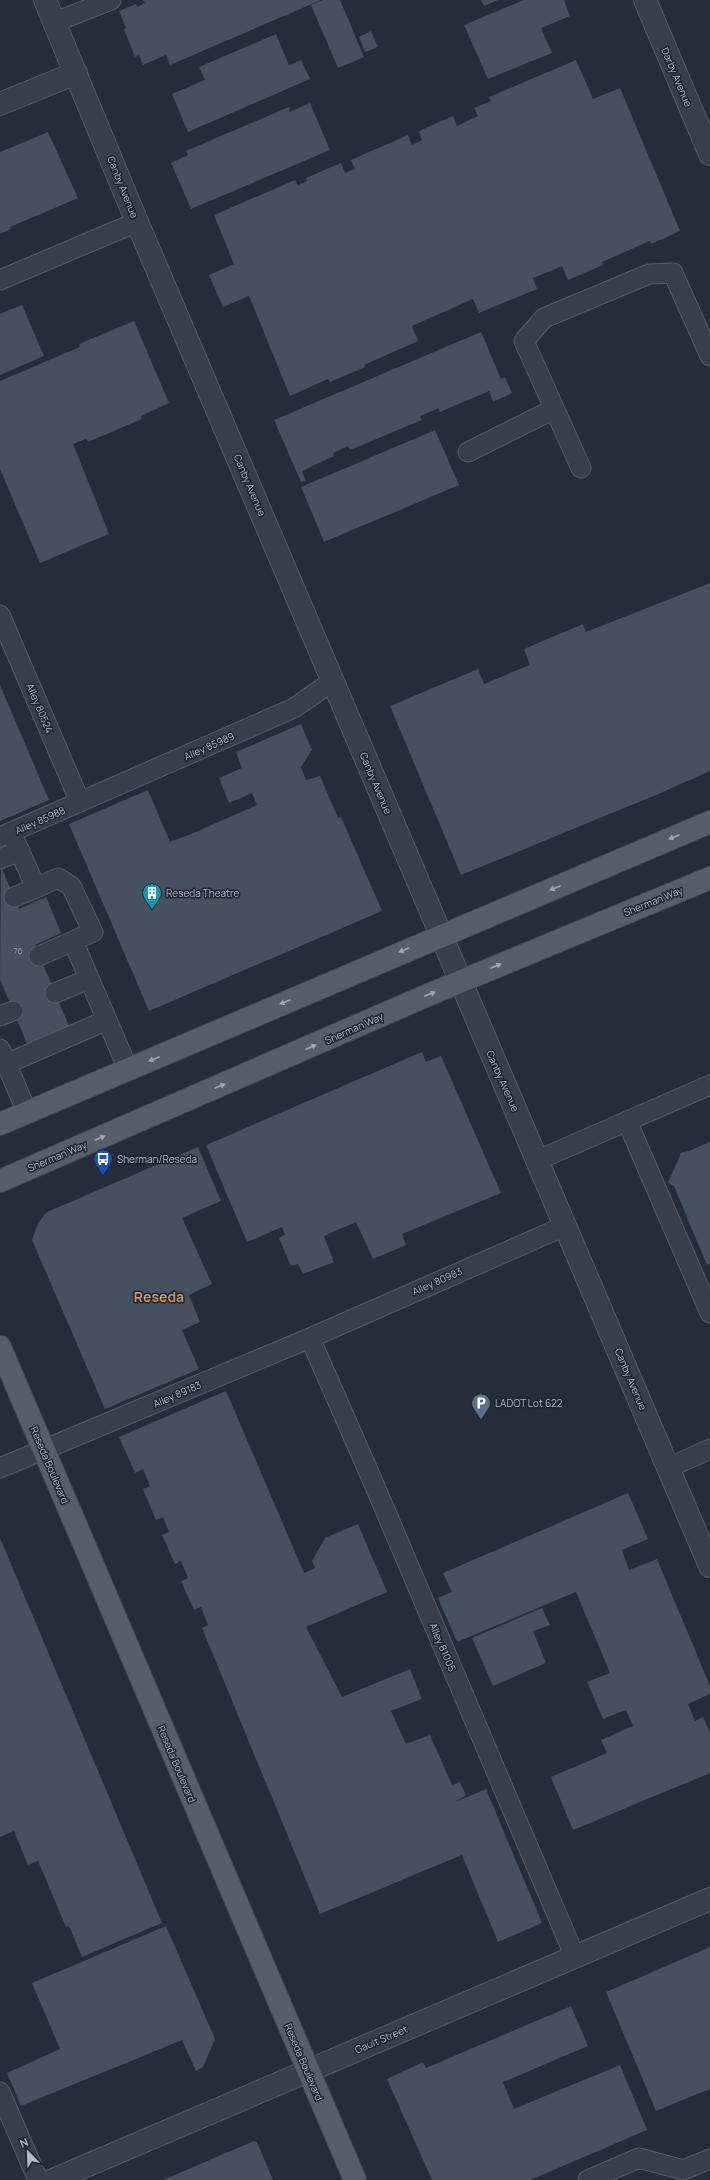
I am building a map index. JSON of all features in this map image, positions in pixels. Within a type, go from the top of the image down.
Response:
[{"type":"main road","points":[[0,1124],[440,935],[710,822]]},
{"type":"main road","name":"Sherman Way","points":[[0,1181],[460,982],[709,882]]},
{"type":"main road","name":"Reseda Boulevard","points":[[0,1347],[355,2180]]},
{"type":"street","name":"Canby Avenue","points":[[45,0],[137,222],[710,1566]]},
{"type":"street","name":"Darby Avenue","points":[[645,0],[710,154]]},
{"type":"street","points":[[0,104],[76,73]]},
{"type":"street","name":"Gault Street","points":[[53,2180],[710,1899]]},
{"type":"lane","points":[[55,22],[111,0]]},
{"type":"lane","points":[[0,280],[137,222]]},
{"type":"lane","points":[[581,468],[524,342],[544,318],[649,274],[674,273],[710,356]]},
{"type":"lane","points":[[468,452],[554,409]]},
{"type":"lane","name":"Alley 80524","points":[[0,615],[80,802]]},
{"type":"lane","name":"Alley 85989","points":[[80,802],[294,708],[333,681]]},
{"type":"lane","name":"Alley 85988","points":[[6,835],[80,802]]},
{"type":"lane","points":[[6,835],[20,851],[36,888]]},
{"type":"lane","points":[[0,859],[20,851]]},
{"type":"lane","points":[[14,897],[58,878],[71,886],[93,932],[39,956]]},
{"type":"lane","points":[[73,941],[128,1070]]},
{"type":"lane","points":[[55,993],[89,978]]},
{"type":"lane","points":[[27,1112],[3,1056],[107,1020]]},
{"type":"lane","points":[[538,1160],[710,1085]]},
{"type":"lane","points":[[627,1121],[710,1313]]},
{"type":"lane","name":"Alley 80983","points":[[310,1338],[565,1226]]},
{"type":"lane","name":"Alley 89183","points":[[0,1468],[310,1338]]},
{"type":"lane","name":"Alley 81005","points":[[310,1338],[374,1484],[574,1957]]},
{"type":"lane","points":[[668,1468],[710,1449]]},
{"type":"lane","points":[[0,2092],[38,2180]]},
{"type":"lane","points":[[588,2180],[639,2158],[683,2170],[710,2159]]},
{"type":"building","points":[[143,0],[321,0],[170,65],[166,55],[143,65],[139,55],[135,57],[119,11],[136,4],[137,7],[145,3]]},
{"type":"building","points":[[323,0],[340,0],[364,57],[338,68],[311,5]]},
{"type":"building","points":[[481,0],[498,0],[484,6]]},
{"type":"building","points":[[524,0],[564,0],[570,16],[541,28],[552,53],[488,79],[464,25]]},
{"type":"building","points":[[371,31],[378,47],[365,52],[359,37]]},
{"type":"building","points":[[276,34],[289,65],[301,60],[310,79],[188,132],[172,94],[205,80],[199,67]]},
{"type":"building","points":[[576,60],[593,99],[620,88],[680,231],[651,244],[650,241],[602,262],[603,265],[568,280],[562,266],[533,278],[537,289],[479,313],[473,299],[412,326],[418,341],[364,365],[365,367],[330,382],[328,379],[290,396],[249,296],[223,307],[209,275],[234,264],[214,215],[295,180],[298,185],[307,181],[306,178],[341,163],[345,173],[355,169],[351,160],[408,135],[412,145],[422,140],[419,131],[453,116],[457,126],[478,116],[474,108],[491,101],[489,97]]},
{"type":"building","points":[[310,103],[330,150],[191,209],[171,163],[188,155],[186,151],[289,107],[290,112]]},
{"type":"building","points":[[48,132],[78,198],[10,227],[11,229],[0,234],[0,152]]},
{"type":"building","points":[[22,305],[44,356],[0,375],[0,314]]},
{"type":"building","points":[[134,321],[169,403],[141,416],[142,419],[88,442],[86,439],[73,444],[109,534],[40,563],[0,469],[0,381],[80,347],[79,344]]},
{"type":"building","points":[[481,332],[501,379],[505,377],[512,393],[493,402],[489,391],[440,412],[439,408],[420,416],[422,420],[350,450],[348,446],[333,453],[334,456],[302,471],[306,481],[301,482],[274,420]]},
{"type":"building","points":[[435,430],[459,485],[324,542],[301,487]]},
{"type":"building","points":[[710,583],[710,771],[656,795],[461,875],[390,706],[478,669],[484,684],[530,665],[524,649],[583,624],[586,632]]},
{"type":"building","points":[[0,685],[49,800],[0,821]]},
{"type":"building","points":[[301,724],[312,750],[301,767],[306,780],[320,776],[338,818],[341,817],[382,911],[149,1011],[69,824],[148,790],[170,842],[191,834],[257,805],[252,793],[229,803],[219,778],[242,768],[236,752]]},
{"type":"building","points":[[1,866],[19,909],[46,897],[61,933],[35,945],[69,1026],[27,1044],[0,979]]},
{"type":"building","points":[[422,1052],[426,1062],[441,1056],[501,1193],[402,1234],[406,1245],[373,1259],[356,1222],[324,1236],[334,1262],[303,1274],[298,1264],[291,1266],[279,1238],[285,1235],[282,1227],[247,1242],[206,1145]]},
{"type":"building","points":[[710,1142],[710,1263],[707,1265],[674,1186],[668,1183],[681,1153]]},
{"type":"building","points":[[198,1147],[221,1201],[182,1218],[212,1284],[189,1295],[200,1322],[182,1330],[199,1369],[105,1409],[32,1240],[38,1223],[47,1212]]},
{"type":"building","points":[[226,1391],[304,1573],[315,1568],[312,1561],[325,1538],[358,1524],[387,1592],[306,1627],[342,1697],[410,1669],[422,1699],[391,1711],[406,1744],[430,1735],[452,1785],[460,1782],[466,1795],[455,1802],[486,1789],[542,1923],[498,1942],[462,1855],[320,1914],[202,1628],[208,1625],[201,1607],[194,1610],[181,1581],[188,1578],[181,1561],[175,1564],[162,1535],[169,1532],[163,1517],[156,1520],[143,1489],[150,1486],[143,1469],[135,1473],[119,1437]]},
{"type":"building","points":[[628,1493],[648,1539],[622,1550],[629,1570],[657,1559],[710,1686],[710,1694],[688,1704],[695,1721],[703,1717],[710,1732],[710,1773],[573,1830],[551,1777],[607,1753],[601,1740],[633,1726],[626,1710],[603,1719],[587,1682],[610,1673],[576,1592],[457,1642],[438,1598],[452,1592],[443,1573]]},
{"type":"building","points":[[0,1538],[162,1923],[82,1957],[69,1926],[66,1927],[38,1861],[28,1865],[14,1831],[0,1837]]},
{"type":"building","points":[[542,1608],[550,1625],[533,1631],[546,1663],[493,1686],[472,1638]]},
{"type":"building","points":[[166,1926],[215,2039],[203,2067],[196,2071],[182,2040],[21,2106],[7,2073],[60,2049],[32,1983]]},
{"type":"building","points":[[710,1947],[710,2089],[656,2111],[606,1992]]},
{"type":"building","points":[[571,2006],[588,2046],[503,2082],[514,2109],[620,2065],[647,2130],[530,2180],[432,2180],[387,2079],[423,2062],[426,2068]]},
{"type":"building","points":[[254,2141],[257,2142],[273,2180],[163,2180]]},
{"type":"place","name":"Reseda Theatre","points":[[152,910]]},
{"type":"place","name":"Sherman/Reseda","points":[[103,1176]]},
{"type":"place","name":"LADOT Lot 622","points":[[481,1420]]},
{"type":"district","name":"Reseda","points":[[159,1296]]}]
